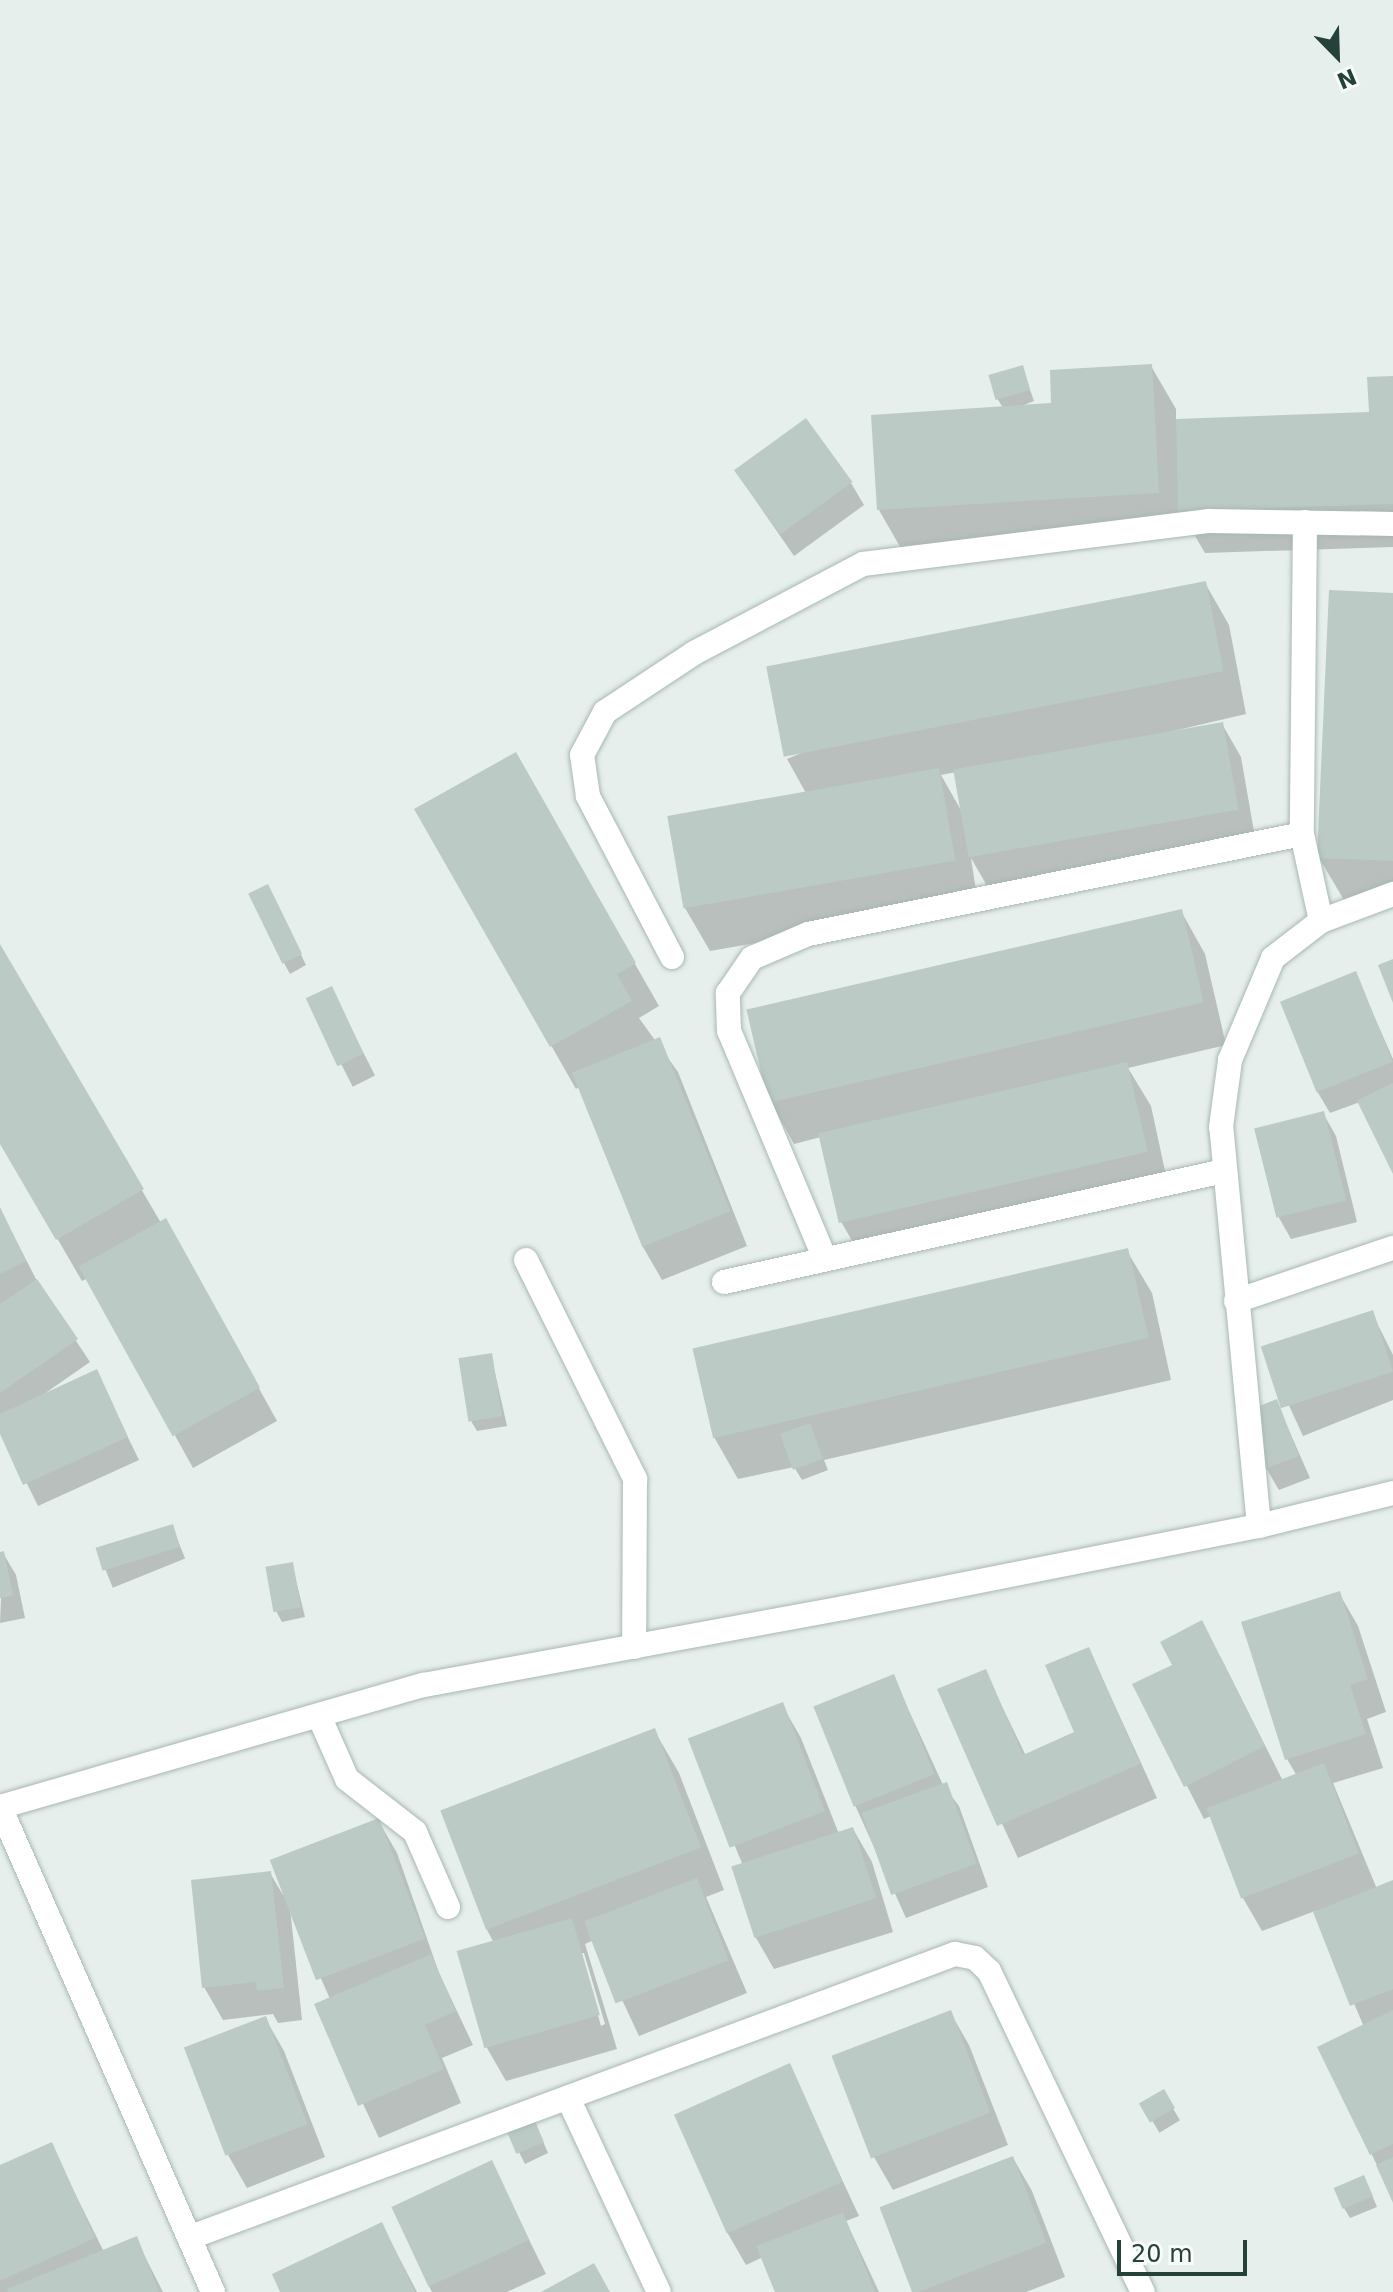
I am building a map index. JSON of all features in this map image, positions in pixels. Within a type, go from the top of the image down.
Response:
[{"type":"street","points":[[672,957],[588,796],[582,755],[605,712],[694,653],[863,564],[1099,531],[1209,521],[1393,524]]},
{"type":"street","points":[[1305,522],[1302,834],[1321,921]]},
{"type":"street","points":[[825,1259],[729,1031],[728,993],[752,958],[808,934],[1302,834]]},
{"type":"street","points":[[1259,1526],[1221,1127],[1230,1060],[1273,958],[1321,921],[1393,894]]},
{"type":"street","points":[[724,1282],[1224,1171]]},
{"type":"street","points":[[1236,1301],[1393,1248]]},
{"type":"street","points":[[526,1260],[635,1479],[634,1647]]},
{"type":"street","points":[[213,2292],[0,1807],[424,1685],[1259,1526],[1393,1493]]},
{"type":"street","points":[[319,1716],[347,1779],[415,1832],[448,1907]]},
{"type":"street","points":[[191,2237],[955,1954],[975,1958],[989,1971],[1143,2292]]},
{"type":"street","points":[[568,2098],[659,2292]]},
{"type":"building","points":[[1152,364],[1159,493],[877,510],[871,415],[1051,403],[1050,370]]},
{"type":"building","points":[[1023,365],[1030,390],[996,400],[988,375]]},
{"type":"building","points":[[1393,376],[1393,504],[1178,511],[1176,419],[1369,412],[1367,377]]},
{"type":"building","points":[[806,418],[852,482],[780,534],[734,470]]},
{"type":"building","points":[[1206,581],[1224,671],[784,757],[766,666]]},
{"type":"building","points":[[1329,590],[1393,593],[1393,861],[1317,858]]},
{"type":"building","points":[[1223,722],[1238,810],[969,857],[953,770]]},
{"type":"building","points":[[516,752],[636,963],[617,974],[632,1001],[550,1047],[414,809]]},
{"type":"building","points":[[939,768],[955,861],[684,908],[667,816]]},
{"type":"building","points":[[268,884],[302,954],[282,964],[248,894]]},
{"type":"building","points":[[1182,909],[1204,1003],[768,1103],[746,1010]]},
{"type":"building","points":[[0,944],[144,1189],[56,1240],[0,1144]]},
{"type":"building","points":[[1393,959],[1393,1003],[1378,965]]},
{"type":"building","points":[[1356,971],[1393,1062],[1317,1093],[1280,1002]]},
{"type":"building","points":[[332,986],[364,1054],[337,1066],[306,998]]},
{"type":"building","points":[[660,1037],[730,1211],[642,1247],[572,1073]]},
{"type":"building","points":[[1127,1062],[1148,1152],[839,1223],[818,1133]]},
{"type":"building","points":[[1393,1083],[1393,1174],[1357,1101]]},
{"type":"building","points":[[1324,1111],[1346,1200],[1276,1218],[1254,1128]]},
{"type":"building","points":[[0,1207],[26,1261],[0,1274]]},
{"type":"building","points":[[166,1218],[260,1388],[173,1436],[79,1266]]},
{"type":"building","points":[[1128,1248],[1149,1338],[713,1438],[692,1349]]},
{"type":"building","points":[[37,1279],[78,1339],[0,1393],[0,1304]]},
{"type":"building","points":[[1373,1310],[1393,1372],[1281,1408],[1261,1346]]},
{"type":"building","points":[[492,1353],[502,1416],[468,1422],[458,1358]]},
{"type":"building","points":[[97,1369],[128,1437],[23,1485],[0,1434],[0,1414]]},
{"type":"building","points":[[1277,1399],[1299,1456],[1265,1469],[1243,1412]]},
{"type":"building","points":[[810,1423],[823,1459],[793,1470],[780,1434]]},
{"type":"building","points":[[173,1524],[180,1547],[103,1571],[96,1548]]},
{"type":"building","points":[[4,1551],[13,1596],[0,1598],[0,1552]]},
{"type":"building","points":[[293,1562],[301,1607],[273,1612],[265,1567]]},
{"type":"building","points":[[1340,1591],[1368,1679],[1350,1685],[1366,1734],[1285,1760],[1241,1622]]},
{"type":"building","points":[[1202,1620],[1265,1746],[1184,1787],[1132,1684],[1172,1665],[1160,1642]]},
{"type":"building","points":[[1089,1647],[1140,1764],[997,1826],[937,1689],[986,1669],[1023,1755],[1074,1732],[1045,1665]]},
{"type":"building","points":[[894,1674],[934,1774],[854,1807],[813,1707]]},
{"type":"building","points":[[783,1702],[825,1811],[730,1848],[688,1739]]},
{"type":"building","points":[[655,1728],[701,1847],[486,1930],[440,1810]]},
{"type":"building","points":[[1324,1763],[1359,1854],[1241,1899],[1206,1808]]},
{"type":"building","points":[[947,1782],[977,1864],[891,1895],[861,1813]]},
{"type":"building","points":[[379,1818],[425,1938],[316,1980],[270,1860]]},
{"type":"building","points":[[853,1827],[876,1898],[754,1938],[731,1867]]},
{"type":"building","points":[[271,1871],[284,1988],[257,1991],[256,1982],[202,1988],[191,1880]]},
{"type":"building","points":[[697,1878],[729,1960],[616,2004],[584,1921]]},
{"type":"building","points":[[1393,1880],[1393,1989],[1350,2006],[1313,1912]]},
{"type":"building","points":[[572,1918],[600,2015],[484,2048],[457,1951]]},
{"type":"building","points":[[431,1954],[456,2011],[425,2025],[444,2069],[358,2106],[314,2004]]},
{"type":"building","points":[[951,2010],[990,2113],[871,2159],[832,2056]]},
{"type":"building","points":[[1393,2010],[1393,2144],[1370,2155],[1317,2047]]},
{"type":"building","points":[[266,2016],[308,2124],[225,2156],[184,2048]]},
{"type":"building","points":[[790,2063],[843,2182],[727,2233],[674,2115]]},
{"type":"building","points":[[1164,2089],[1175,2108],[1150,2123],[1139,2104]]},
{"type":"building","points":[[535,2121],[544,2142],[516,2154],[507,2133]]},
{"type":"building","points":[[52,2142],[95,2238],[0,2281],[0,2165]]},
{"type":"building","points":[[1013,2156],[1046,2243],[912,2292],[879,2207]]},
{"type":"building","points":[[1393,2157],[1393,2203],[1376,2165]]},
{"type":"building","points":[[492,2160],[529,2240],[429,2287],[391,2207]]},
{"type":"building","points":[[1364,2175],[1373,2196],[1343,2209],[1334,2188]]},
{"type":"building","points":[[843,2212],[875,2292],[775,2292],[756,2246]]},
{"type":"building","points":[[382,2222],[415,2292],[280,2292],[272,2274]]},
{"type":"building","points":[[137,2236],[159,2292],[8,2292],[7,2289]]},
{"type":"building","points":[[594,2263],[610,2292],[541,2292]]}]
